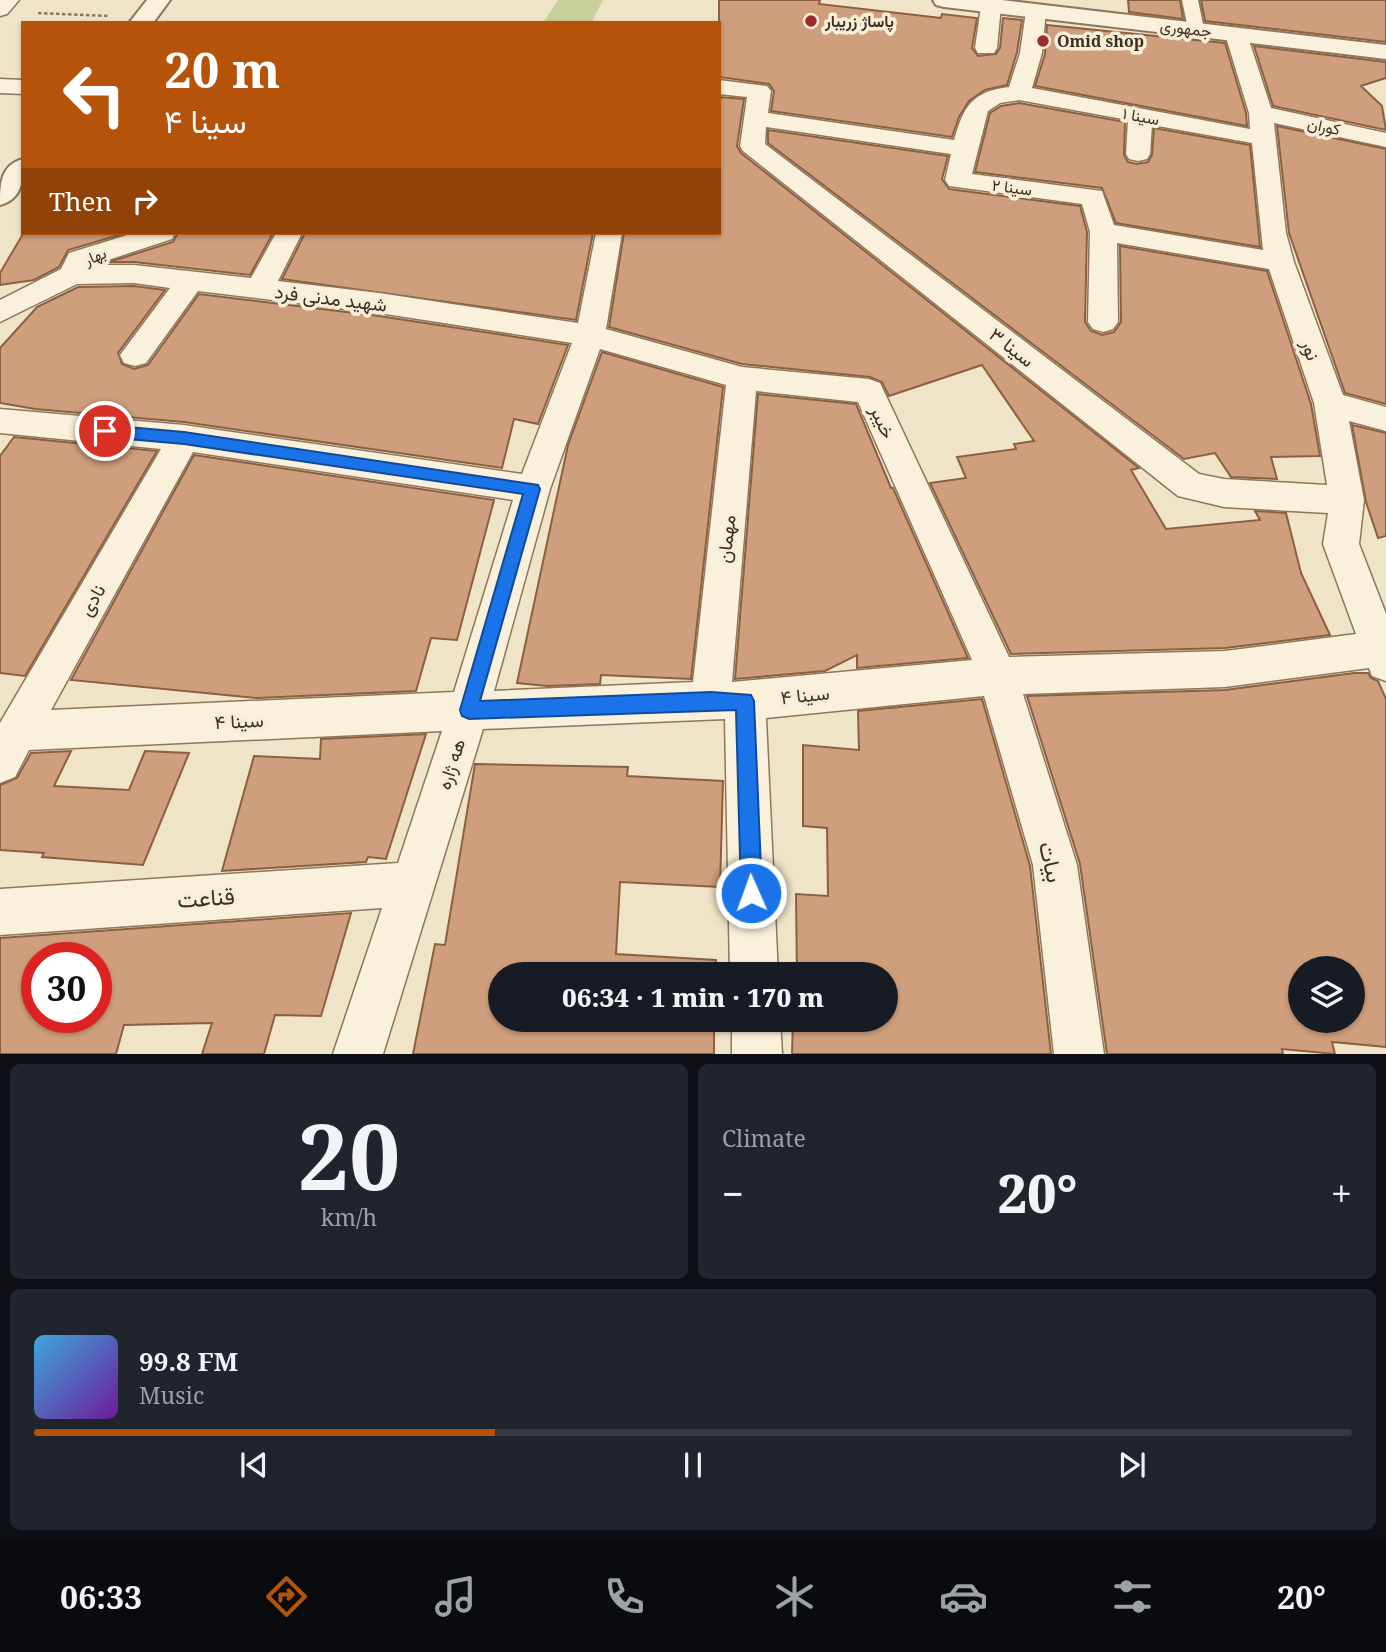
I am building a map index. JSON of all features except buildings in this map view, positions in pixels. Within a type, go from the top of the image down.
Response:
[{"type":"street","points":[[0,10],[9,0]]},
{"type":"street","name":"جمهوری","points":[[944,0],[1386,52]]},
{"type":"street","points":[[1190,0],[1196,29]]},
{"type":"street","points":[[986,48],[991,6]]},
{"type":"street","points":[[721,88],[757,105],[964,149],[977,106],[989,98],[1019,93],[1031,53],[1036,11]]},
{"type":"street","name":"نور","points":[[1236,34],[1262,125],[1273,233],[1280,262],[1330,403],[1347,500],[1341,544],[1383,656]]},
{"type":"street","points":[[0,86],[21,87]]},
{"type":"street","name":"سینا ۱","points":[[1019,93],[1140,116],[1262,125]]},
{"type":"street","name":"سینا ۳","points":[[757,105],[752,146],[1190,486],[1224,493],[1347,500]]},
{"type":"street","points":[[1138,154],[1140,116]]},
{"type":"street","name":"کوران","points":[[1262,125],[1386,140]]},
{"type":"street","name":"سینا ۲","points":[[964,149],[958,180],[1093,197],[1103,232]]},
{"type":"street","points":[[0,196],[21,170]]},
{"type":"street","points":[[1103,322],[1103,232],[1280,262]]},
{"type":"street","name":"بهار","points":[[0,312],[72,275],[79,260],[156,235]]},
{"type":"street","points":[[260,289],[288,235]]},
{"type":"street","name":"هه ژاره","points":[[358,1054],[469,710],[533,489],[590,335],[608,235]]},
{"type":"street","name":"شهید مدنی فرد","points":[[72,275],[134,274],[379,303],[590,335]]},
{"type":"street","points":[[135,355],[191,281]]},
{"type":"street","name":"خیبر","points":[[590,335],[742,378],[869,391],[998,676]]},
{"type":"street","name":"مهمان","points":[[742,378],[728,701],[753,962]]},
{"type":"street","points":[[1330,403],[1386,419]]},
{"type":"street","points":[[0,421],[184,438],[533,489]]},
{"type":"street","name":"نادی","points":[[9,746],[184,438]]},
{"type":"street","name":"سینا ۴","points":[[9,746],[469,710],[728,701],[998,676],[1225,669],[1383,656]]},
{"type":"street","name":"بیات","points":[[998,676],[1055,865],[1079,1054]]},
{"type":"street","name":"قناعت","points":[[0,912],[411,884]]},
{"type":"street","points":[[756,1032],[757,1054]]},
{"type":"path","points":[[26,12],[148,13]]},
{"type":"green space","points":[[558,0],[603,0],[592,21],[544,21]]},
{"type":"place","name":"پاساژ زریبار","points":[[811,21]]},
{"type":"place","name":"Omid shop","points":[[1043,41]]},
{"type":"route","points":[[105,431],[184,438],[533,489],[469,710],[711,700],[745,701],[751,893]]}]
